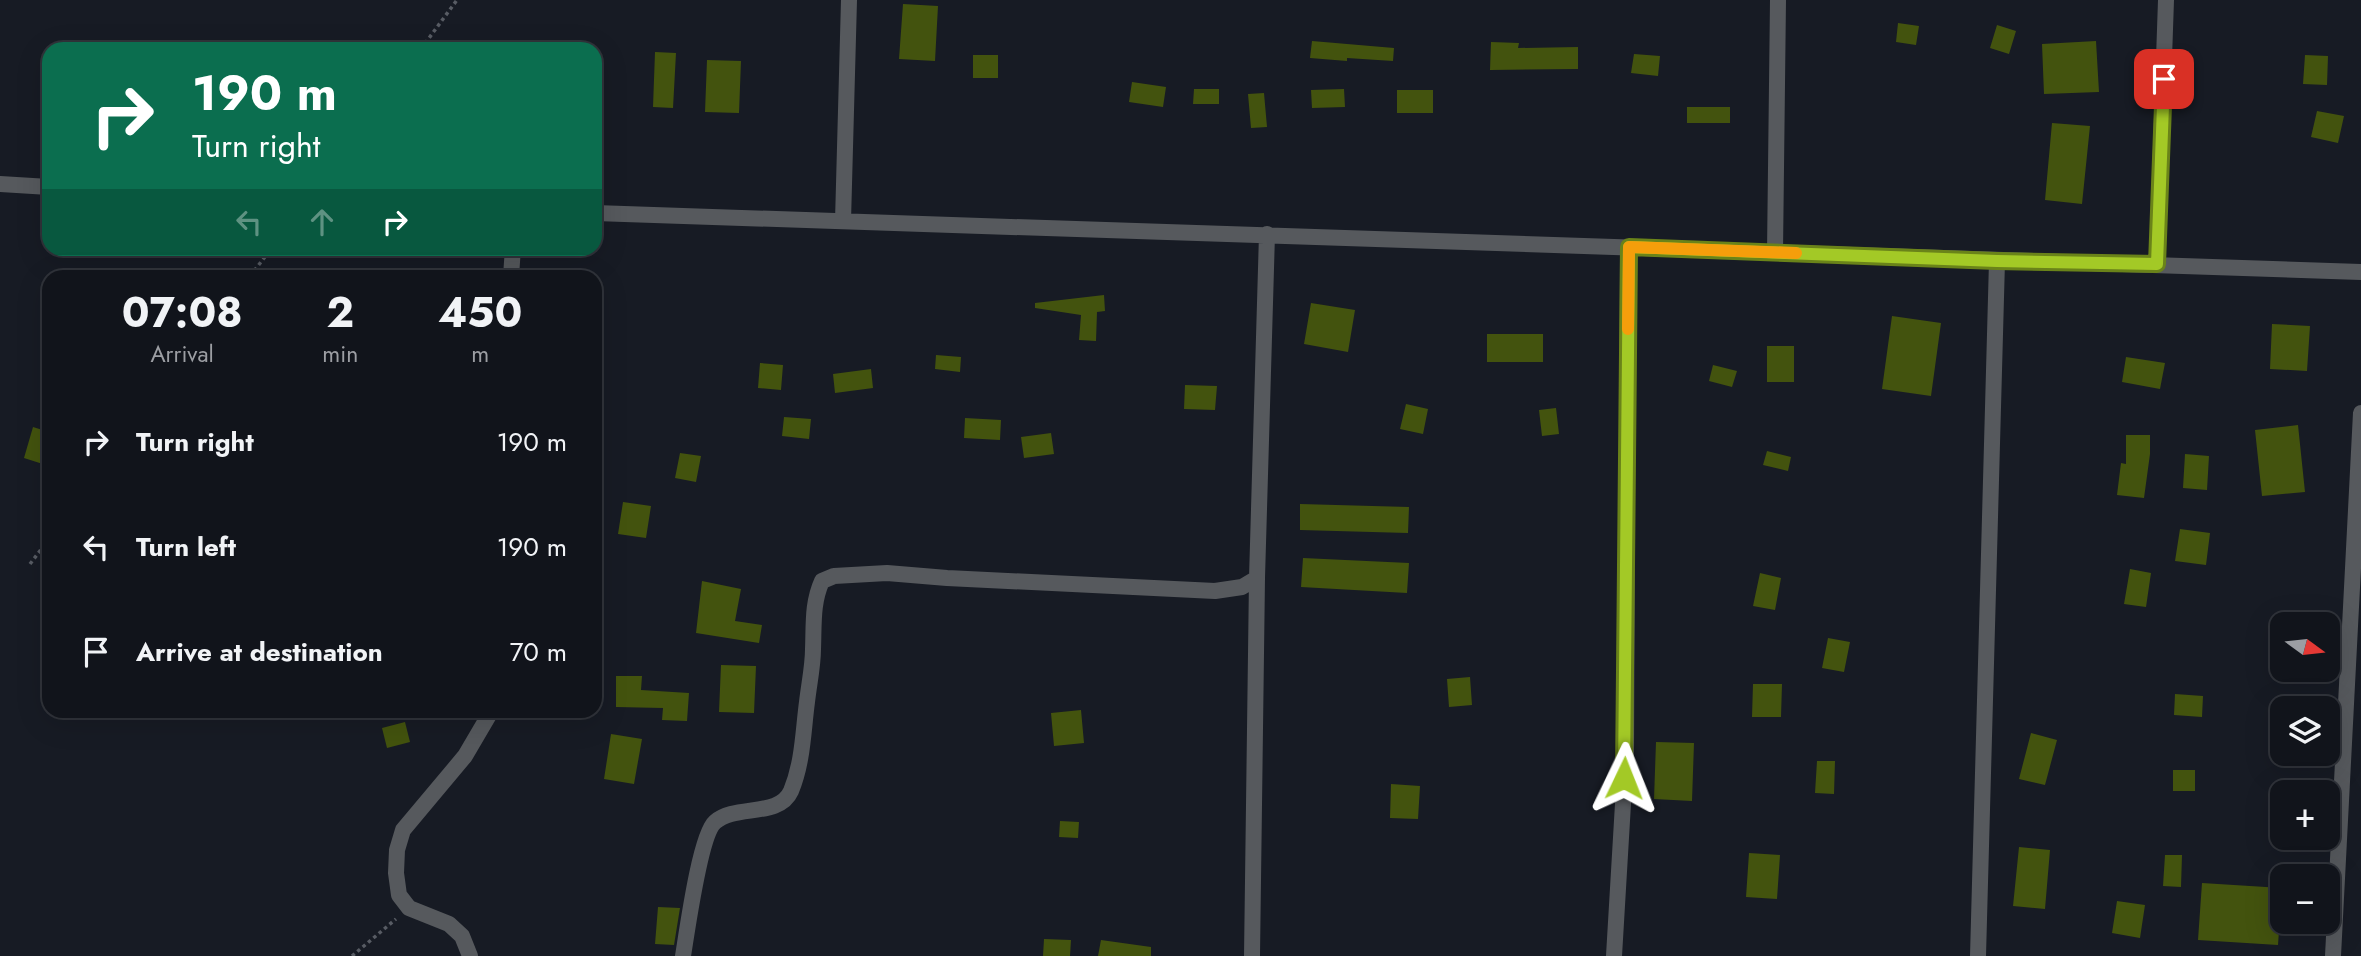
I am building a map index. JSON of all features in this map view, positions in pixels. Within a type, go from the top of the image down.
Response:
[{"type":"street","points":[[843,221],[849,0]]},
{"type":"street","points":[[1775,252],[1778,0]]},
{"type":"street","points":[[2157,264],[2166,0]]},
{"type":"street","points":[[0,184],[42,187]]},
{"type":"street","points":[[602,213],[2361,272]]},
{"type":"street","points":[[1252,956],[1257,579],[1267,234]]},
{"type":"street","points":[[1614,956],[1626,753],[1629,247]]},
{"type":"street","points":[[1978,956],[1997,261]]},
{"type":"street","points":[[2333,956],[2361,413]]},
{"type":"street","points":[[683,956],[697,874],[709,832],[715,822],[727,816],[780,803],[790,794],[803,748],[816,595],[822,581],[834,576],[887,573],[1215,591],[1242,587],[1257,579]]},
{"type":"street","points":[[470,956],[462,936],[449,924],[409,908],[399,895],[397,850],[403,830],[459,764],[487,718]]},
{"type":"path","points":[[426,42],[457,0]]},
{"type":"path","points":[[255,270],[266,256]]},
{"type":"path","points":[[30,564],[42,548]]},
{"type":"path","points":[[352,956],[409,908]]},
{"type":"building","points":[[903,4],[938,6],[935,61],[899,59]]},
{"type":"building","points":[[1898,23],[1919,26],[1916,45],[1896,42]]},
{"type":"building","points":[[1997,25],[2016,31],[2009,54],[1990,48]]},
{"type":"building","points":[[1312,41],[1394,48],[1393,61],[1310,58]]},
{"type":"building","points":[[2096,41],[2099,92],[2044,94],[2042,44]]},
{"type":"building","points":[[1491,42],[1519,43],[1518,48],[1578,47],[1578,69],[1490,70]]},
{"type":"building","points":[[655,52],[676,53],[673,108],[653,107]]},
{"type":"building","points":[[1634,54],[1660,56],[1658,76],[1631,73]]},
{"type":"building","points":[[973,55],[998,55],[998,78],[973,78]]},
{"type":"building","points":[[2305,55],[2328,56],[2327,85],[2303,84]]},
{"type":"building","points":[[707,60],[741,61],[739,113],[705,112]]},
{"type":"building","points":[[1132,82],[1166,87],[1163,107],[1129,102]]},
{"type":"building","points":[[1194,89],[1219,89],[1219,104],[1193,104]]},
{"type":"building","points":[[1344,89],[1345,107],[1312,108],[1311,90]]},
{"type":"building","points":[[1397,90],[1433,90],[1433,113],[1397,113]]},
{"type":"building","points":[[1264,93],[1267,127],[1251,128],[1248,94]]},
{"type":"building","points":[[1687,107],[1730,107],[1730,123],[1687,123]]},
{"type":"building","points":[[2317,111],[2344,116],[2338,143],[2311,137]]},
{"type":"building","points":[[2052,123],[2090,126],[2082,204],[2045,200]]},
{"type":"building","points":[[1104,295],[1105,311],[1097,312],[1096,341],[1079,340],[1081,315],[1035,308],[1035,303]]},
{"type":"building","points":[[1311,303],[1355,310],[1348,352],[1304,344]]},
{"type":"building","points":[[1892,316],[1941,323],[1931,396],[1882,389]]},
{"type":"building","points":[[2272,324],[2310,326],[2307,371],[2270,369]]},
{"type":"building","points":[[1487,334],[1543,334],[1543,362],[1487,362]]},
{"type":"building","points":[[1767,346],[1794,346],[1794,382],[1767,382]]},
{"type":"building","points":[[936,355],[961,357],[960,372],[935,369]]},
{"type":"building","points":[[2126,357],[2165,363],[2160,389],[2122,382]]},
{"type":"building","points":[[760,363],[783,365],[781,390],[758,388]]},
{"type":"building","points":[[1713,365],[1737,371],[1732,387],[1709,381]]},
{"type":"building","points":[[871,369],[873,388],[835,393],[833,374]]},
{"type":"building","points":[[1185,385],[1217,386],[1215,410],[1184,409]]},
{"type":"building","points":[[1406,404],[1428,409],[1423,434],[1400,429]]},
{"type":"building","points":[[1556,408],[1559,434],[1542,436],[1539,410]]},
{"type":"building","points":[[784,417],[811,419],[809,439],[782,436]]},
{"type":"building","points":[[965,418],[1001,420],[1000,440],[964,438]]},
{"type":"building","points":[[2298,425],[2305,492],[2262,496],[2255,430]]},
{"type":"building","points":[[33,427],[42,430],[42,464],[24,458]]},
{"type":"building","points":[[1051,433],[1054,454],[1024,458],[1021,437]]},
{"type":"building","points":[[2126,435],[2150,435],[2144,498],[2117,495],[2121,463],[2126,464]]},
{"type":"building","points":[[1767,451],[1791,457],[1788,471],[1763,465]]},
{"type":"building","points":[[680,453],[701,456],[696,482],[675,478]]},
{"type":"building","points":[[2185,454],[2209,456],[2207,490],[2183,488]]},
{"type":"building","points":[[623,502],[651,506],[646,538],[618,534]]},
{"type":"building","points":[[1300,504],[1409,507],[1408,533],[1300,530]]},
{"type":"building","points":[[2180,529],[2210,533],[2206,565],[2175,561]]},
{"type":"building","points":[[1303,558],[1409,563],[1407,593],[1301,587]]},
{"type":"building","points":[[2130,569],[2151,573],[2146,607],[2124,604]]},
{"type":"building","points":[[1760,573],[1781,578],[1775,610],[1753,606]]},
{"type":"building","points":[[702,581],[741,589],[735,621],[762,625],[759,643],[696,633]]},
{"type":"building","points":[[1828,638],[1850,642],[1844,672],[1822,668]]},
{"type":"building","points":[[721,665],[756,666],[754,713],[719,712]]},
{"type":"building","points":[[616,676],[642,676],[641,690],[689,693],[687,721],[662,720],[663,708],[616,707]]},
{"type":"building","points":[[1470,677],[1472,705],[1449,707],[1447,679]]},
{"type":"building","points":[[1753,684],[1782,684],[1781,717],[1752,717]]},
{"type":"building","points":[[2175,694],[2203,696],[2202,717],[2174,715]]},
{"type":"building","points":[[1081,710],[1084,743],[1054,746],[1051,713]]},
{"type":"building","points":[[405,722],[410,742],[387,748],[382,728]]},
{"type":"building","points":[[2031,733],[2057,740],[2045,785],[2019,779]]},
{"type":"building","points":[[611,734],[642,739],[634,784],[604,779]]},
{"type":"building","points":[[1656,742],[1694,743],[1692,801],[1654,799]]},
{"type":"building","points":[[1817,761],[1835,761],[1834,794],[1815,793]]},
{"type":"building","points":[[2173,770],[2195,770],[2195,791],[2173,791]]},
{"type":"building","points":[[1391,784],[1420,786],[1418,819],[1390,818]]},
{"type":"building","points":[[1060,821],[1079,822],[1078,838],[1059,837]]},
{"type":"building","points":[[2019,847],[2050,850],[2045,909],[2013,906]]},
{"type":"building","points":[[1749,853],[1780,855],[1777,899],[1746,897]]},
{"type":"building","points":[[2165,855],[2182,855],[2181,887],[2163,886]]},
{"type":"building","points":[[2202,883],[2270,887],[2270,934],[2279,934],[2278,945],[2198,940]]},
{"type":"building","points":[[2117,901],[2145,905],[2140,938],[2112,933]]},
{"type":"building","points":[[658,907],[680,908],[674,945],[655,944]]},
{"type":"building","points":[[1044,939],[1071,940],[1070,956],[1043,956]]},
{"type":"building","points":[[1101,940],[1151,947],[1151,956],[1098,956]]},
{"type":"slow traffic","points":[[1628,329],[1629,247],[1796,253]]},
{"type":"route","points":[[1624,778],[1629,247],[1997,261],[2157,264],[2164,79]]}]
